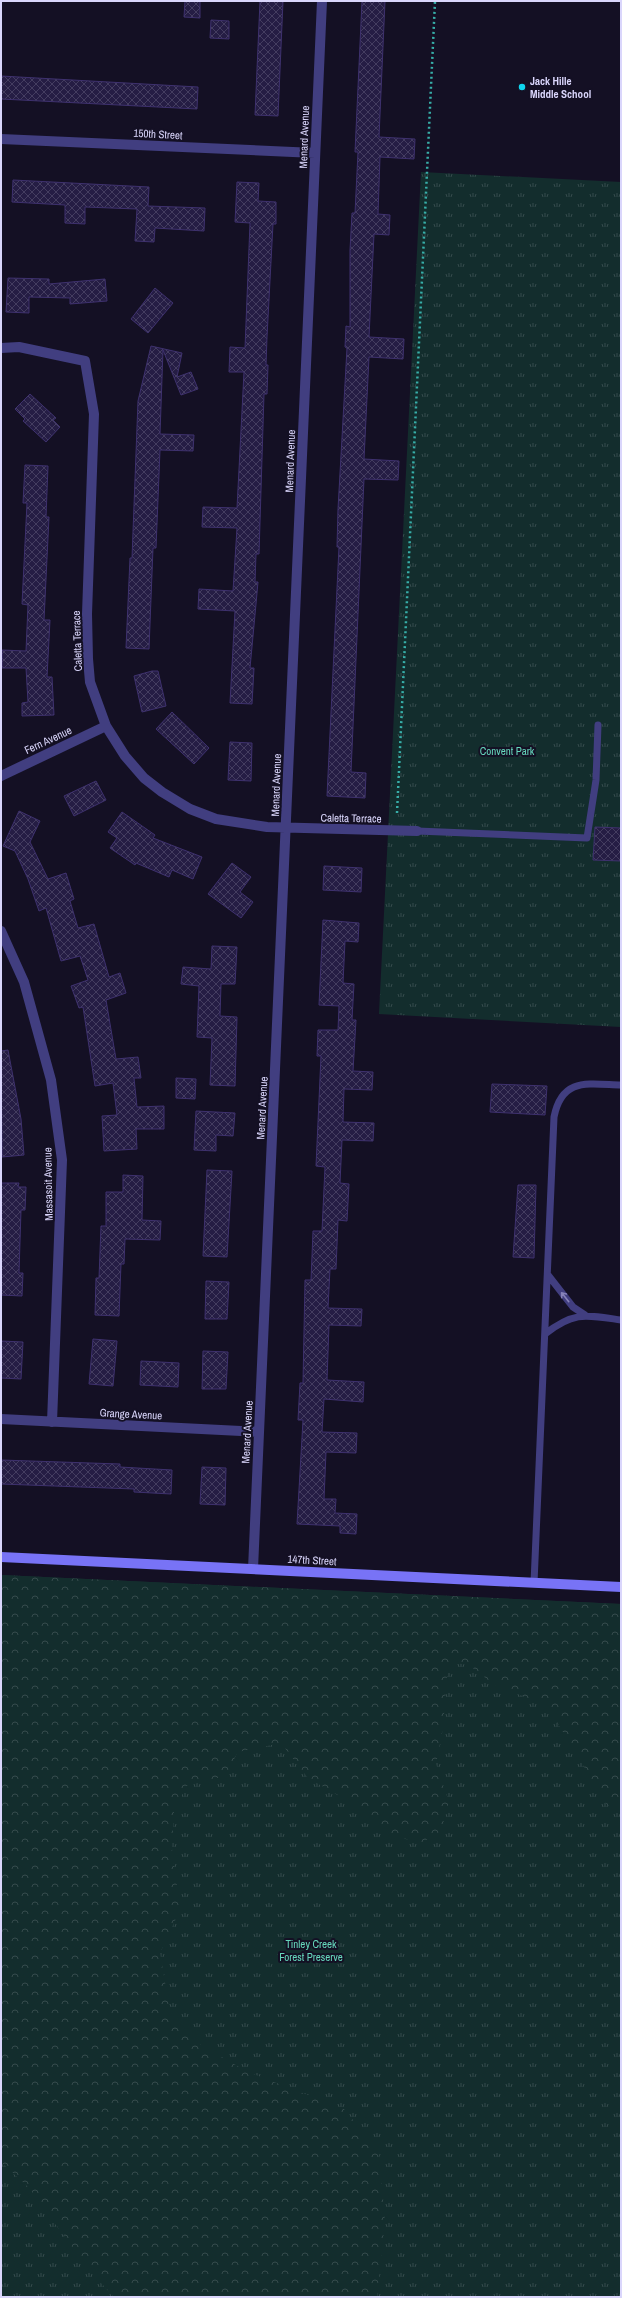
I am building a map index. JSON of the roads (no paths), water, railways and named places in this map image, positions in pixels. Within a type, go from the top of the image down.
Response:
[{"type":"main road","name":"147th Street","points":[[1,1557],[621,1587]]},
{"type":"street","name":"Menard Avenue","points":[[253,1570],[322,1]]},
{"type":"street","name":"150th Street","points":[[1,139],[315,153]]},
{"type":"street","name":"Caletta Terrace","points":[[1,348],[19,347],[85,361],[94,414],[87,614],[90,682],[106,726],[125,756],[144,778],[162,792],[202,815],[236,824],[286,828],[417,831]]},
{"type":"street","name":"Fern Avenue","points":[[1,776],[106,726]]},
{"type":"street","name":"Massasoit Avenue","points":[[1,931],[24,982],[51,1080],[62,1160],[52,1422]]},
{"type":"street","name":"Grange Avenue","points":[[1,1419],[259,1432]]},
{"type":"lane","points":[[417,831],[587,838],[596,780],[598,725]]},
{"type":"lane","points":[[534,1583],[544,1334],[548,1275],[552,1147],[557,1102],[565,1091],[578,1086],[621,1085]]},
{"type":"lane","points":[[548,1275],[573,1307],[585,1315]]},
{"type":"lane","points":[[544,1334],[560,1322],[585,1315],[621,1320]]},
{"type":"place","name":"Jack Hille Middle School","points":[[522,87]]},
{"type":"park label","name":"Convent Park","points":[[507,751]]},
{"type":"park label","name":"Tinley Creek Forest Preserve","points":[[311,1950]]}]
